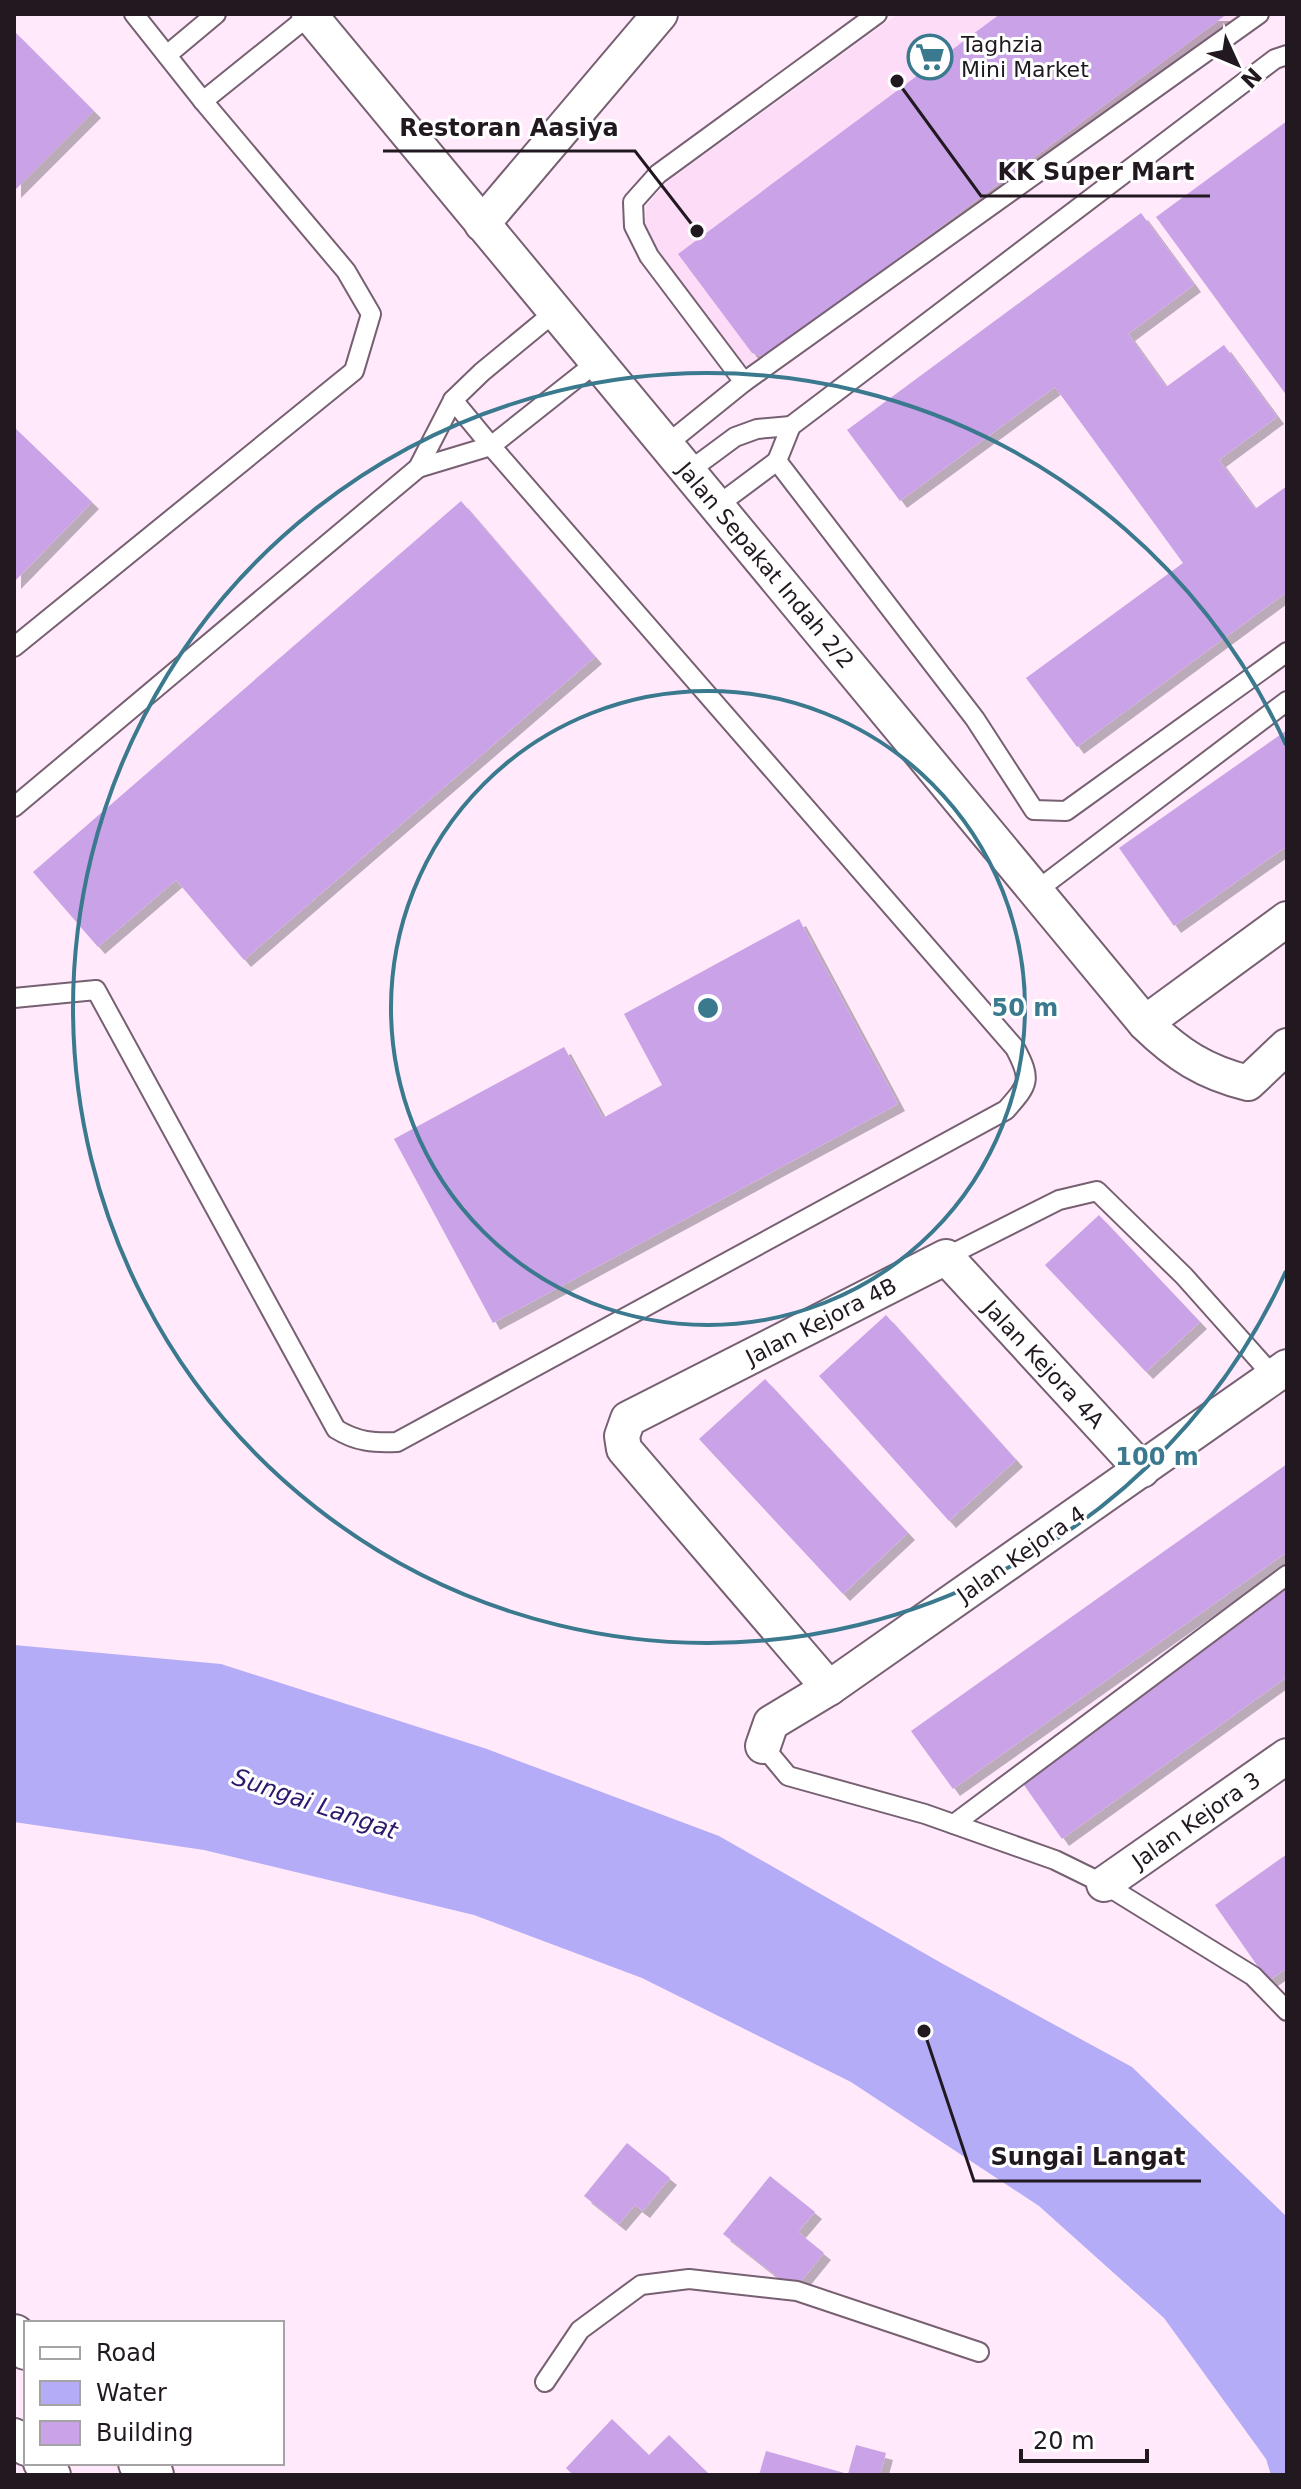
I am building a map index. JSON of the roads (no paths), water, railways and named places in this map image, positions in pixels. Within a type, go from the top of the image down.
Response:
[{"type":"street","name":"Jalan Sepakat Indah 2/2","points":[[309,14],[1145,1023],[1196,1065],[1222,1077],[1248,1083],[1287,1046]]},
{"type":"street","points":[[482,224],[660,14]]},
{"type":"street","points":[[1145,1023],[1287,919]]},
{"type":"street","name":"Jalan Kejora 4A","points":[[946,1257],[1142,1470]]},
{"type":"street","name":"Jalan Kejora 4B","points":[[829,1688],[624,1449],[622,1436],[628,1419],[946,1257]]},
{"type":"street","name":"Jalan Kejora 4","points":[[763,1746],[771,1723],[829,1688],[1280,1372]]},
{"type":"street","name":"Jalan Kejora 3","points":[[1104,1884],[1287,1756]]},
{"type":"lane","points":[[14,647],[354,371],[371,314],[346,271],[134,14]]},
{"type":"lane","points":[[167,55],[216,14]]},
{"type":"lane","points":[[203,101],[309,14]]},
{"type":"lane","points":[[744,382],[649,256],[634,226],[633,202],[658,174],[877,14]]},
{"type":"lane","points":[[666,445],[744,382],[1259,14]]},
{"type":"lane","points":[[718,505],[777,461],[791,426],[1275,59],[1287,55]]},
{"type":"lane","points":[[14,807],[418,468],[453,400],[556,311]]},
{"type":"lane","points":[[418,468],[491,446],[597,362]]},
{"type":"lane","points":[[14,998],[96,990],[336,1429],[350,1438],[369,1443],[397,1442],[1006,1110],[1025,1089],[1027,1069],[1015,1048],[453,400]]},
{"type":"lane","points":[[689,471],[735,437],[757,429],[791,426]]},
{"type":"lane","points":[[777,461],[975,719],[1034,810],[1066,811],[1287,652]]},
{"type":"lane","points":[[1036,891],[1287,701]]},
{"type":"lane","name":"Jalan Kejora 4B","points":[[946,1257],[1059,1200],[1097,1191],[1280,1372]]},
{"type":"lane","points":[[954,1824],[1287,1575]]},
{"type":"lane","points":[[763,1746],[788,1776],[925,1814],[1055,1860],[1104,1884],[1253,1976],[1286,2007]]},
{"type":"lane","points":[[545,2382],[580,2330],[641,2285],[689,2279],[797,2291],[979,2352]]},
{"type":"water","points":[[14,1645],[221,1664],[487,1749],[719,1836],[1132,2067],[1287,2217],[1287,2475],[1271,2475],[1266,2459],[1164,2318],[1039,2206],[851,2082],[642,1978],[474,1915],[204,1850],[14,1822]]},
{"type":"place","name":"Taghzia Mini Market","points":[[930,57]]},
{"type":"place","name":"KK Super Mart","points":[[897,81]]},
{"type":"place","name":"Restoran Aasiya","points":[[697,231]]},
{"type":"place","name":"Sungai Langat","points":[[924,2031]]}]
